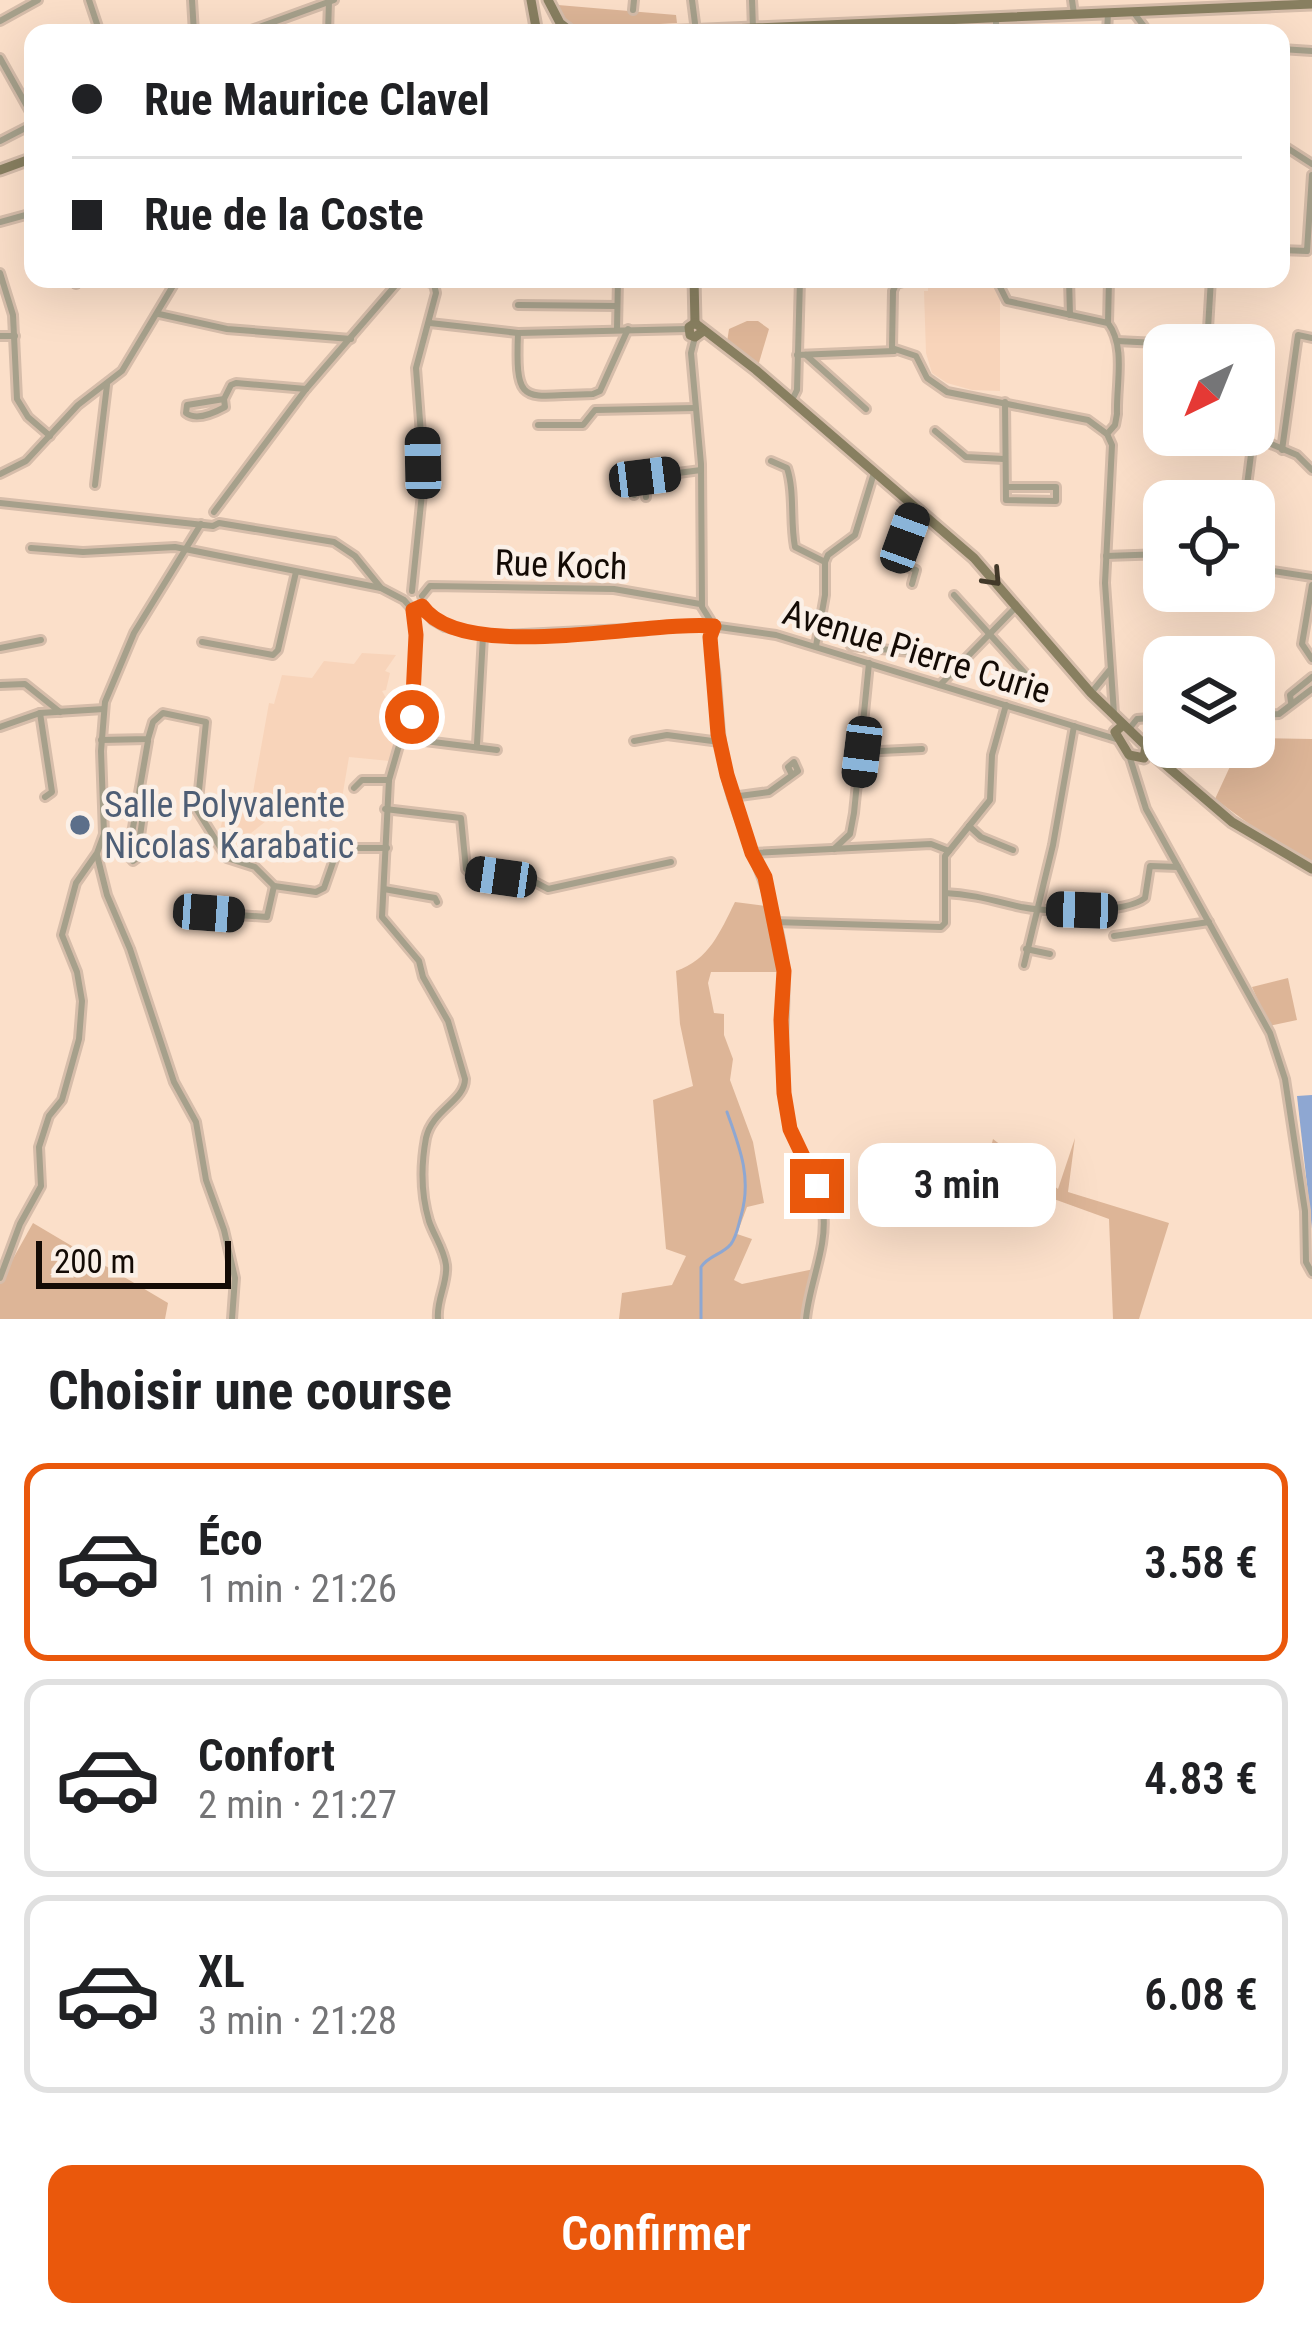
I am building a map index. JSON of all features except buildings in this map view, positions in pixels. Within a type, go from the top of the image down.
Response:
[{"type":"main road","points":[[910,24],[1312,4]]},
{"type":"main road","points":[[694,288],[695,330],[756,370],[974,558],[1018,604],[1140,756],[1162,764],[1250,835],[1312,868]]},
{"type":"main road","points":[[1117,729],[1140,756]]},
{"type":"street","points":[[0,21],[38,0]]},
{"type":"street","points":[[267,24],[331,0]]},
{"type":"street","points":[[633,10],[634,0]]},
{"type":"street","points":[[1072,0],[1074,14]]},
{"type":"street","points":[[1134,13],[1142,24]]},
{"type":"street","points":[[1108,14],[1108,24]]},
{"type":"street","points":[[996,17],[996,24]]},
{"type":"street","points":[[0,58],[24,103]]},
{"type":"street","points":[[1290,250],[1307,251],[1312,176]]},
{"type":"street","points":[[0,272],[16,336],[17,399],[21,410],[50,436]]},
{"type":"street","points":[[0,474],[26,460],[78,405],[107,385],[135,353],[172,288]]},
{"type":"street","points":[[0,1278],[20,1224],[41,1186],[39,1147],[49,1116],[62,1100],[79,1039],[82,1001],[77,972],[62,935],[76,883],[104,834],[104,709],[134,634],[208,514],[393,288]]},
{"type":"street","points":[[404,600],[412,591],[424,474],[416,368],[435,288]]},
{"type":"street","points":[[617,329],[618,288]]},
{"type":"street","points":[[790,401],[796,394],[802,355],[800,288]]},
{"type":"street","points":[[894,288],[894,351]]},
{"type":"street","points":[[1000,288],[1007,301],[1108,323]]},
{"type":"street","points":[[1069,288],[1070,314]]},
{"type":"street","points":[[1107,434],[1117,414],[1118,341],[1108,323],[1108,288]]},
{"type":"street","points":[[1209,324],[1211,288]]},
{"type":"street","points":[[518,305],[617,306]]},
{"type":"street","points":[[158,314],[227,329],[351,338]]},
{"type":"street","points":[[430,322],[518,332],[695,330],[702,604],[714,626],[710,637],[720,742],[732,797],[765,877],[784,971],[781,1020],[790,1129],[817,1186],[824,1214],[806,1319]]},
{"type":"street","points":[[518,332],[519,386],[530,394],[593,394],[600,391],[628,329]]},
{"type":"street","points":[[1282,450],[1298,335],[1312,338]]},
{"type":"street","points":[[0,336],[16,336]]},
{"type":"street","points":[[1118,341],[1143,342]]},
{"type":"street","points":[[802,355],[894,351],[916,356],[940,389],[1070,414],[1107,434],[1113,456],[1106,556],[1109,671],[1117,729],[1143,719]]},
{"type":"street","points":[[802,355],[866,409]]},
{"type":"street","points":[[224,399],[193,401],[186,413],[198,417],[225,407],[224,399],[236,383],[306,389]]},
{"type":"street","points":[[95,485],[107,385]]},
{"type":"street","points":[[1005,402],[1006,500],[1056,501],[1056,487],[1006,487]]},
{"type":"street","points":[[538,425],[583,425],[595,410],[697,407]]},
{"type":"street","points":[[935,431],[966,457],[1004,459]]},
{"type":"street","points":[[1275,447],[1297,455],[1312,470]]},
{"type":"street","points":[[771,461],[787,468],[790,475],[795,547],[825,562]]},
{"type":"street","points":[[634,496],[632,479],[701,470]]},
{"type":"street","points":[[816,646],[825,562],[855,535],[874,472]]},
{"type":"street","points":[[645,477],[646,497]]},
{"type":"street","points":[[0,503],[219,523],[334,542],[355,556],[381,588]]},
{"type":"street","points":[[912,584],[916,570],[896,563],[916,508]]},
{"type":"street","points":[[214,512],[220,516],[219,523]]},
{"type":"street","points":[[31,548],[57,552],[187,549],[381,588],[413,610],[412,732],[394,755],[389,781],[381,910],[385,924],[419,961],[448,1021],[465,1079],[462,1092],[430,1122],[422,1165],[427,1214],[446,1258],[438,1319]]},
{"type":"street","points":[[1106,556],[1143,555]]},
{"type":"street","points":[[202,642],[273,655],[296,572]]},
{"type":"street","points":[[1275,573],[1312,581],[1302,644],[1312,659]]},
{"type":"street","name":"Rue Koch","points":[[422,596],[430,586],[614,589],[702,604]]},
{"type":"street","points":[[412,591],[422,596],[422,606],[433,620],[483,636],[477,744]]},
{"type":"street","points":[[954,595],[1042,692]]},
{"type":"street","points":[[940,685],[1018,604]]},
{"type":"street","points":[[413,610],[422,606]]},
{"type":"street","name":"Avenue Pierre Curie","points":[[483,636],[714,626],[776,634],[1074,726],[1117,729]]},
{"type":"street","points":[[0,648],[41,640]]},
{"type":"street","points":[[851,646],[930,654]]},
{"type":"street","points":[[894,670],[897,652]]},
{"type":"street","points":[[850,849],[847,838],[862,752],[869,663]]},
{"type":"street","points":[[1091,693],[1109,671]]},
{"type":"street","points":[[1291,702],[1290,695],[1312,677]]},
{"type":"street","points":[[0,685],[25,684],[60,712]]},
{"type":"street","points":[[1275,713],[1312,689]]},
{"type":"street","points":[[774,922],[941,927],[945,922],[943,868],[949,851],[990,800],[992,754],[1006,705]]},
{"type":"street","points":[[0,727],[40,713],[104,709]]},
{"type":"street","points":[[40,713],[52,792],[45,797]]},
{"type":"street","points":[[140,800],[145,808],[139,843],[146,852],[133,861],[124,850],[130,845],[140,800],[148,740],[155,718],[163,713],[206,722],[197,810],[227,858],[255,867],[274,886],[316,892],[324,888],[338,848],[387,848]]},
{"type":"street","points":[[1024,964],[1053,845],[1074,726]]},
{"type":"street","points":[[412,732],[425,741],[497,750]]},
{"type":"street","points":[[634,741],[667,734],[720,742]]},
{"type":"street","points":[[101,740],[148,740]]},
{"type":"street","points":[[862,752],[922,749]]},
{"type":"street","points":[[1140,756],[1139,789],[1270,1033],[1285,1079],[1305,1211],[1306,1262],[1312,1273]]},
{"type":"street","points":[[732,797],[769,792],[790,773]]},
{"type":"street","points":[[354,788],[362,780],[389,781]]},
{"type":"street","points":[[385,809],[461,818],[466,869],[533,881],[548,889],[671,862]]},
{"type":"street","points":[[969,826],[1013,850]]},
{"type":"street","points":[[834,849],[847,838]]},
{"type":"street","points":[[752,853],[931,844],[949,851]]},
{"type":"street","points":[[97,853],[107,895],[174,1082],[196,1122],[206,1180],[235,1278],[232,1319]]},
{"type":"street","points":[[945,893],[1035,908],[1082,910],[1140,904],[1150,866],[1178,867]]},
{"type":"street","points":[[209,913],[267,917],[274,886]]},
{"type":"street","points":[[384,889],[437,902]]},
{"type":"street","points":[[1114,936],[1210,922]]},
{"type":"street","points":[[1026,950],[1050,954]]},
{"type":"shaded area","points":[[558,5],[676,15],[677,23],[567,24]]},
{"type":"shaded area","points":[[997,288],[1000,391],[972,390],[932,373],[926,353],[924,291]]},
{"type":"shaded area","points":[[758,321],[769,329],[758,366],[727,342],[729,329]]},
{"type":"shaded area","points":[[362,653],[396,655],[385,671],[390,673],[382,691],[403,712],[390,761],[349,757],[341,804],[297,796],[245,838],[220,830],[235,793],[252,798],[269,703],[274,704],[282,675],[312,678],[324,661],[354,664]]},
{"type":"shaded area","points":[[1275,738],[1312,739],[1312,862],[1267,837],[1215,799],[1229,768],[1275,768]]},
{"type":"shaded area","points":[[735,902],[766,906],[778,972],[711,972],[708,983],[714,1013],[724,1014],[724,1035],[733,1059],[730,1080],[753,1142],[764,1203],[747,1207],[737,1234],[752,1239],[734,1280],[742,1284],[814,1269],[803,1319],[619,1319],[622,1293],[672,1285],[686,1256],[666,1249],[653,1100],[693,1086],[680,1024],[676,971],[705,952]]},
{"type":"shaded area","points":[[1288,978],[1297,1020],[1269,1026],[1252,987]]},
{"type":"shaded area","points":[[1075,1138],[1068,1192],[1169,1223],[1139,1319],[1113,1319],[1109,1219],[1051,1198],[991,1147],[993,1139],[1058,1189]]},
{"type":"shaded area","points":[[33,1223],[168,1303],[165,1319],[0,1319],[0,1282]]},
{"type":"water","points":[[1312,1095],[1312,1229],[1297,1096]]},
{"type":"waterway","points":[[701,1319],[701,1267],[731,1244],[744,1202],[743,1163],[727,1112]]},
{"type":"place","name":"Salle Polyvalente Nicolas Karabatic","points":[[80,825]]},
{"type":"route","points":[[412,717],[413,610],[422,606],[445,627],[483,636],[714,626],[710,637],[720,742],[732,797],[765,877],[784,971],[781,1020],[790,1129],[817,1186]]}]
